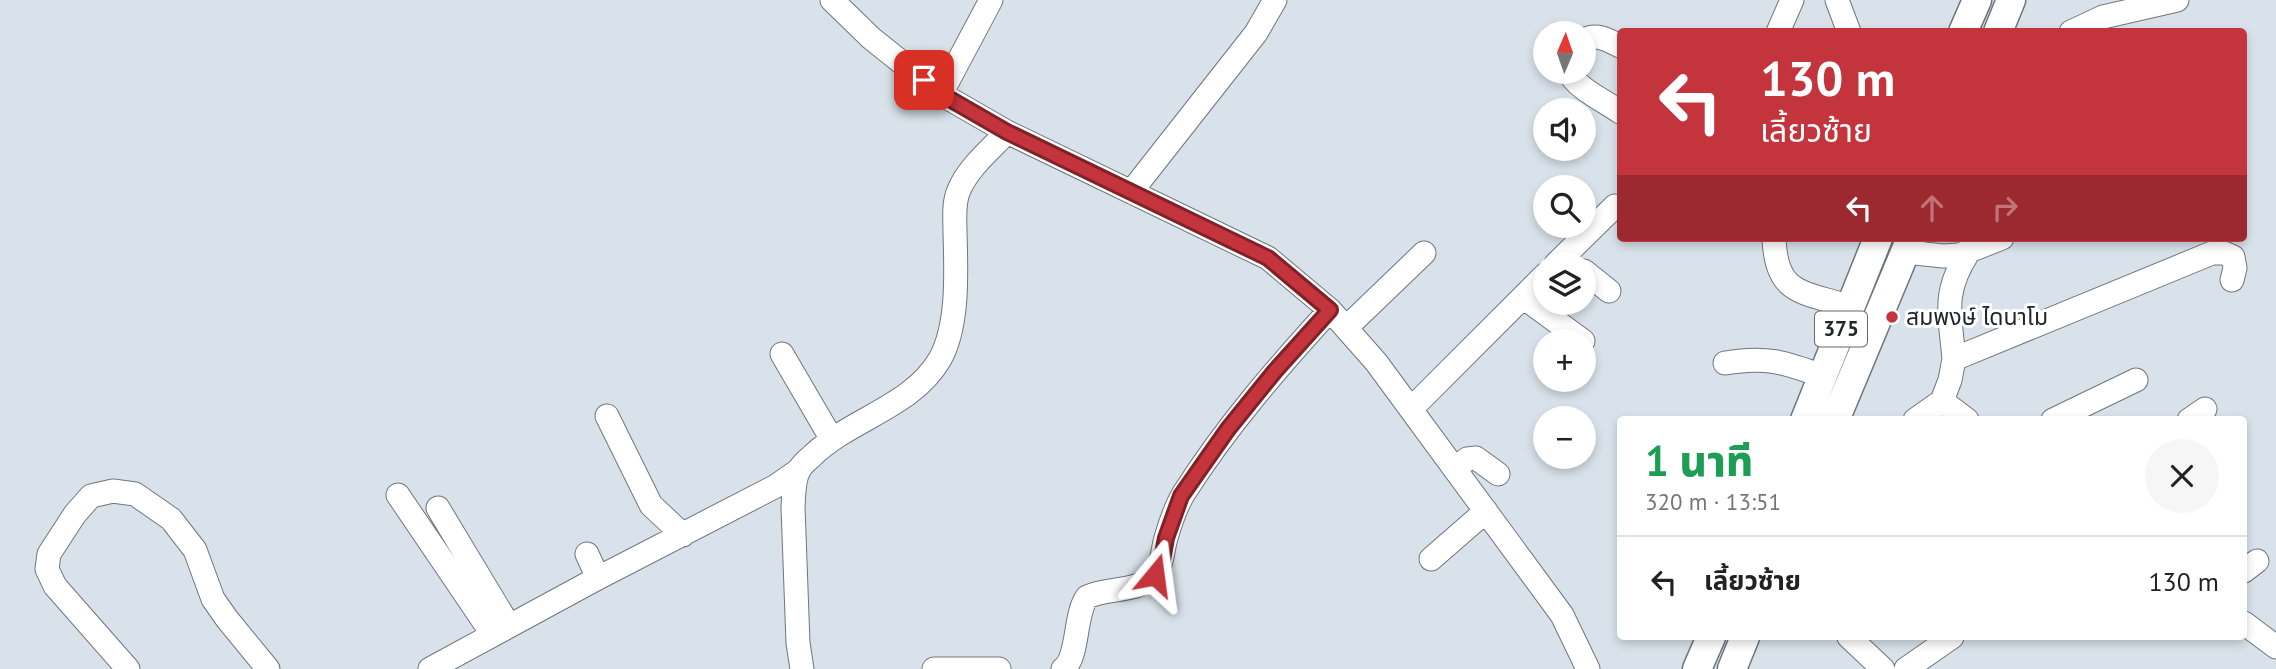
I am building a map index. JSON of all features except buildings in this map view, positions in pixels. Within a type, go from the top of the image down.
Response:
[{"type":"main road","points":[[1965,28],[1977,0]]},
{"type":"main road","points":[[2000,28],[2011,0]]},
{"type":"main road","name":"375","points":[[1807,416],[1876,242]]},
{"type":"main road","name":"375","points":[[1837,416],[1908,245]]},
{"type":"main road","points":[[1698,669],[1710,640]]},
{"type":"main road","points":[[1732,669],[1744,640]]},
{"type":"street","points":[[832,0],[872,38],[941,94],[1007,132],[1268,258],[1330,310],[1411,409],[1562,615],[1588,669]]},
{"type":"street","points":[[941,94],[991,0]]},
{"type":"street","points":[[1131,192],[1256,33],[1275,0]]},
{"type":"street","points":[[1780,28],[1792,0]]},
{"type":"street","points":[[1837,0],[1848,28]]},
{"type":"street","points":[[2080,28],[2103,17],[2177,0]]},
{"type":"street","points":[[1596,37],[1617,44]]},
{"type":"street","points":[[1581,84],[1617,110]]},
{"type":"street","points":[[430,669],[776,486],[799,470],[831,438],[897,403],[923,382],[939,361],[946,346],[951,322],[956,281],[955,205],[958,190],[1007,132]]},
{"type":"street","points":[[1573,252],[1615,206]]},
{"type":"street","points":[[1774,242],[1775,258],[1786,284],[1850,307]]},
{"type":"street","points":[[1908,245],[1943,256],[1968,253],[1994,242]]},
{"type":"street","points":[[1954,359],[2210,246],[2233,257],[2235,268],[2232,281]]},
{"type":"street","points":[[1346,327],[1424,253]]},
{"type":"street","points":[[1921,416],[1942,401],[1950,380],[1954,359],[1949,303],[1951,286],[1955,272],[1968,253]]},
{"type":"street","points":[[1596,281],[1609,291]]},
{"type":"street","points":[[1411,409],[1533,287]]},
{"type":"street","points":[[1523,297],[1566,329]]},
{"type":"street","points":[[1063,669],[1070,663],[1080,611],[1087,597],[1146,582],[1155,575],[1161,565],[1166,538],[1181,496],[1228,429],[1330,310]]},
{"type":"street","points":[[782,354],[831,438]]},
{"type":"street","points":[[1725,363],[1765,359],[1784,362],[1822,376]]},
{"type":"street","points":[[2061,416],[2136,380]]},
{"type":"street","points":[[1942,401],[1962,416]]},
{"type":"street","points":[[607,416],[651,505],[683,535]]},
{"type":"street","points":[[1456,470],[1471,457],[1498,474]]},
{"type":"street","points":[[795,667],[793,507],[794,486],[799,470]]},
{"type":"street","points":[[128,669],[55,586],[47,569],[48,555],[75,514],[91,496],[113,491],[135,494],[171,519],[195,550],[214,598],[228,620],[268,669]]},
{"type":"street","points":[[398,495],[501,630]]},
{"type":"street","points":[[438,508],[501,630]]},
{"type":"street","points":[[1431,559],[1486,511]]},
{"type":"street","points":[[587,554],[598,578]]},
{"type":"street","points":[[2247,625],[2276,647]]},
{"type":"street","points":[[1852,640],[1882,669]]},
{"type":"street","points":[[1906,669],[1948,640]]},
{"type":"street","points":[[934,669],[999,669]]},
{"type":"place","name":"สมพงษ์ ไดนาโม","points":[[1892,317]]},
{"type":"route","points":[[924,80],[941,94],[1007,132],[1268,258],[1330,310],[1228,429],[1181,496],[1166,538],[1161,565],[1155,575]]}]
